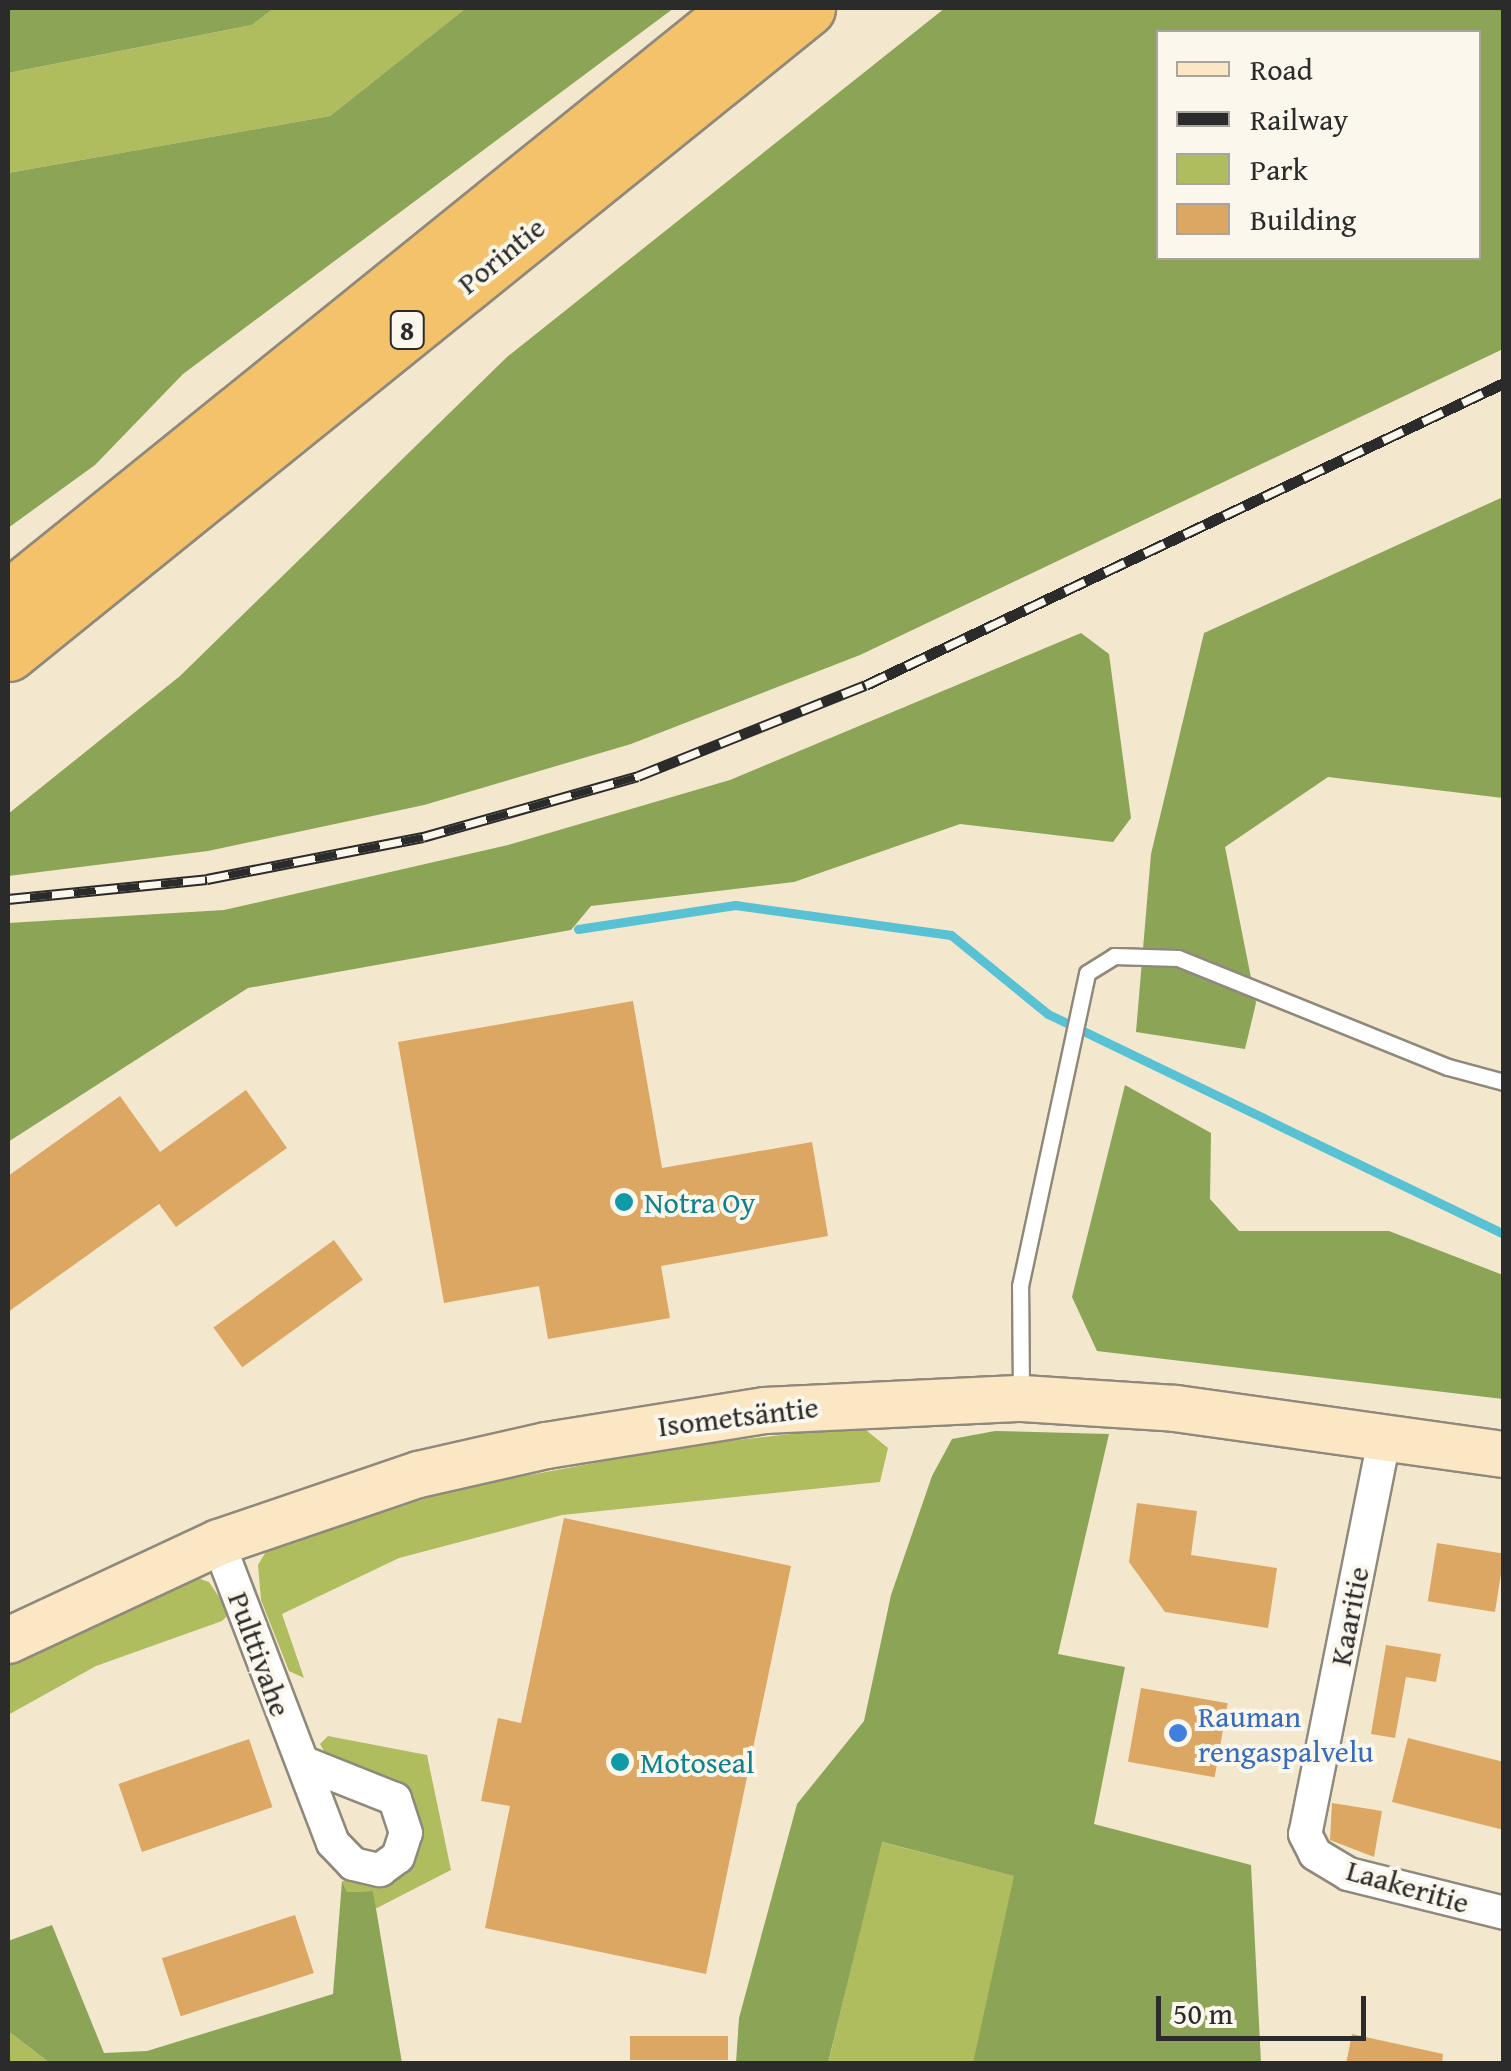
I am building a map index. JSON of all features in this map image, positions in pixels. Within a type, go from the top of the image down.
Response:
[{"type":"highway","name":"Porintie","points":[[8,599],[740,8]]},
{"type":"highway","name":"Porintie","points":[[8,653],[807,8]]},
{"type":"main road","name":"Isometsäntie","points":[[8,1640],[218,1542],[418,1474],[546,1445],[764,1410],[1022,1398],[1174,1408],[1504,1454]]},
{"type":"street","name":"Kaaritie","points":[[1314,1854],[1305,1834],[1384,1435]]},
{"type":"street","name":"Pulttivahe","points":[[218,1542],[287,1727],[307,1764]]},
{"type":"street","name":"Laakeritie","points":[[1314,1854],[1348,1874],[1504,1913]]},
{"type":"lane","points":[[1022,1398],[1020,1286],[1086,973],[1114,956],[1178,958],[1448,1067],[1504,1082]]},
{"type":"green space","points":[[8,8],[274,8],[252,25],[8,73]]},
{"type":"green space","points":[[274,8],[466,8],[330,116],[8,173],[8,73],[252,25]]},
{"type":"green space","points":[[466,8],[674,8],[183,374],[95,465],[8,528],[8,173],[330,116]]},
{"type":"green space","points":[[945,8],[1503,8],[1503,349],[860,655],[631,744],[424,805],[208,851],[8,876],[8,814],[180,676],[507,357]]},
{"type":"green space","points":[[1503,497],[1503,798],[1328,777],[1225,847],[1256,1003],[1245,1049],[1136,1032],[1151,854],[1204,633]]},
{"type":"green space","points":[[1081,633],[1109,654],[1131,818],[1113,842],[960,824],[794,882],[591,906],[571,930],[248,988],[8,1142],[8,923],[224,910],[508,845],[730,780]]},
{"type":"green space","points":[[1125,1085],[1211,1133],[1210,1199],[1239,1231],[1389,1231],[1503,1275],[1503,1399],[1097,1351],[1072,1297]]},
{"type":"green space","points":[[861,1426],[888,1448],[880,1482],[562,1515],[399,1558],[282,1614],[304,1678],[289,1671],[261,1600],[258,1565],[268,1548],[459,1488],[686,1446]]},
{"type":"green space","points":[[995,1431],[1109,1434],[1058,1654],[1125,1667],[1094,1824],[1251,1865],[1261,2063],[973,2063],[1014,1876],[882,1842],[828,2063],[736,2063],[739,2018],[797,1804],[864,1721],[891,1595],[932,1476],[952,1439]]},
{"type":"green space","points":[[189,1575],[209,1582],[230,1613],[222,1621],[96,1666],[8,1715],[8,1658]]},
{"type":"green space","points":[[328,1736],[427,1755],[451,1870],[375,1909],[373,1891],[347,1892],[342,1881],[390,1874],[411,1861],[420,1845],[415,1815],[326,1755],[320,1744]]},
{"type":"green space","points":[[881,1842],[1015,1876],[1169,2064],[828,2064]]},
{"type":"green space","points":[[342,1881],[347,1892],[373,1891],[402,2063],[50,2063],[8,2031],[8,1941],[52,1925],[104,2053],[147,2051],[333,1994]]},
{"type":"green space","points":[[8,2031],[50,2063],[8,2063]]},
{"type":"building","name":"Notra Oy","points":[[633,1001],[662,1168],[812,1142],[828,1236],[661,1266],[670,1318],[548,1339],[539,1286],[444,1303],[398,1042]]},
{"type":"building","points":[[246,1090],[287,1148],[176,1227],[159,1204],[8,1312],[8,1176],[120,1096],[160,1152]]},
{"type":"building","points":[[334,1240],[363,1280],[242,1367],[213,1328]]},
{"type":"building","points":[[1137,1503],[1197,1511],[1191,1555],[1277,1568],[1268,1628],[1165,1612],[1129,1562]]},
{"type":"building","name":"Motoseal","points":[[564,1518],[791,1566],[706,1974],[485,1928],[510,1806],[481,1801],[498,1718],[521,1723]]},
{"type":"building","points":[[1437,1543],[1504,1554],[1495,1612],[1428,1601]]},
{"type":"building","points":[[1386,1645],[1441,1654],[1436,1682],[1406,1677],[1395,1738],[1371,1734]]},
{"type":"building","name":"Rauman rengaspalvelu","points":[[1141,1688],[1228,1703],[1215,1777],[1128,1762]]},
{"type":"building","points":[[1408,1738],[1504,1762],[1504,1830],[1392,1802]]},
{"type":"building","points":[[249,1739],[272,1807],[142,1852],[119,1784]]},
{"type":"building","points":[[1332,1803],[1382,1811],[1374,1857],[1330,1840]]},
{"type":"building","points":[[295,1915],[314,1973],[181,2016],[162,1958]]},
{"type":"building","points":[[1352,2034],[1443,2054],[1442,2064],[1346,2064]]},
{"type":"building","points":[[630,2036],[728,2036],[728,2060],[630,2060]]},
{"type":"waterway","points":[[578,929],[735,905],[951,935],[1048,1014],[1504,1234]]},
{"type":"railway","points":[[8,899],[207,879],[423,837],[638,776],[866,685],[1504,383]]},
{"type":"place","name":"Notra Oy","points":[[624,1202]]},
{"type":"place","name":"Rauman rengaspalvelu","points":[[1178,1733]]},
{"type":"place","name":"Motoseal","points":[[620,1762]]}]
